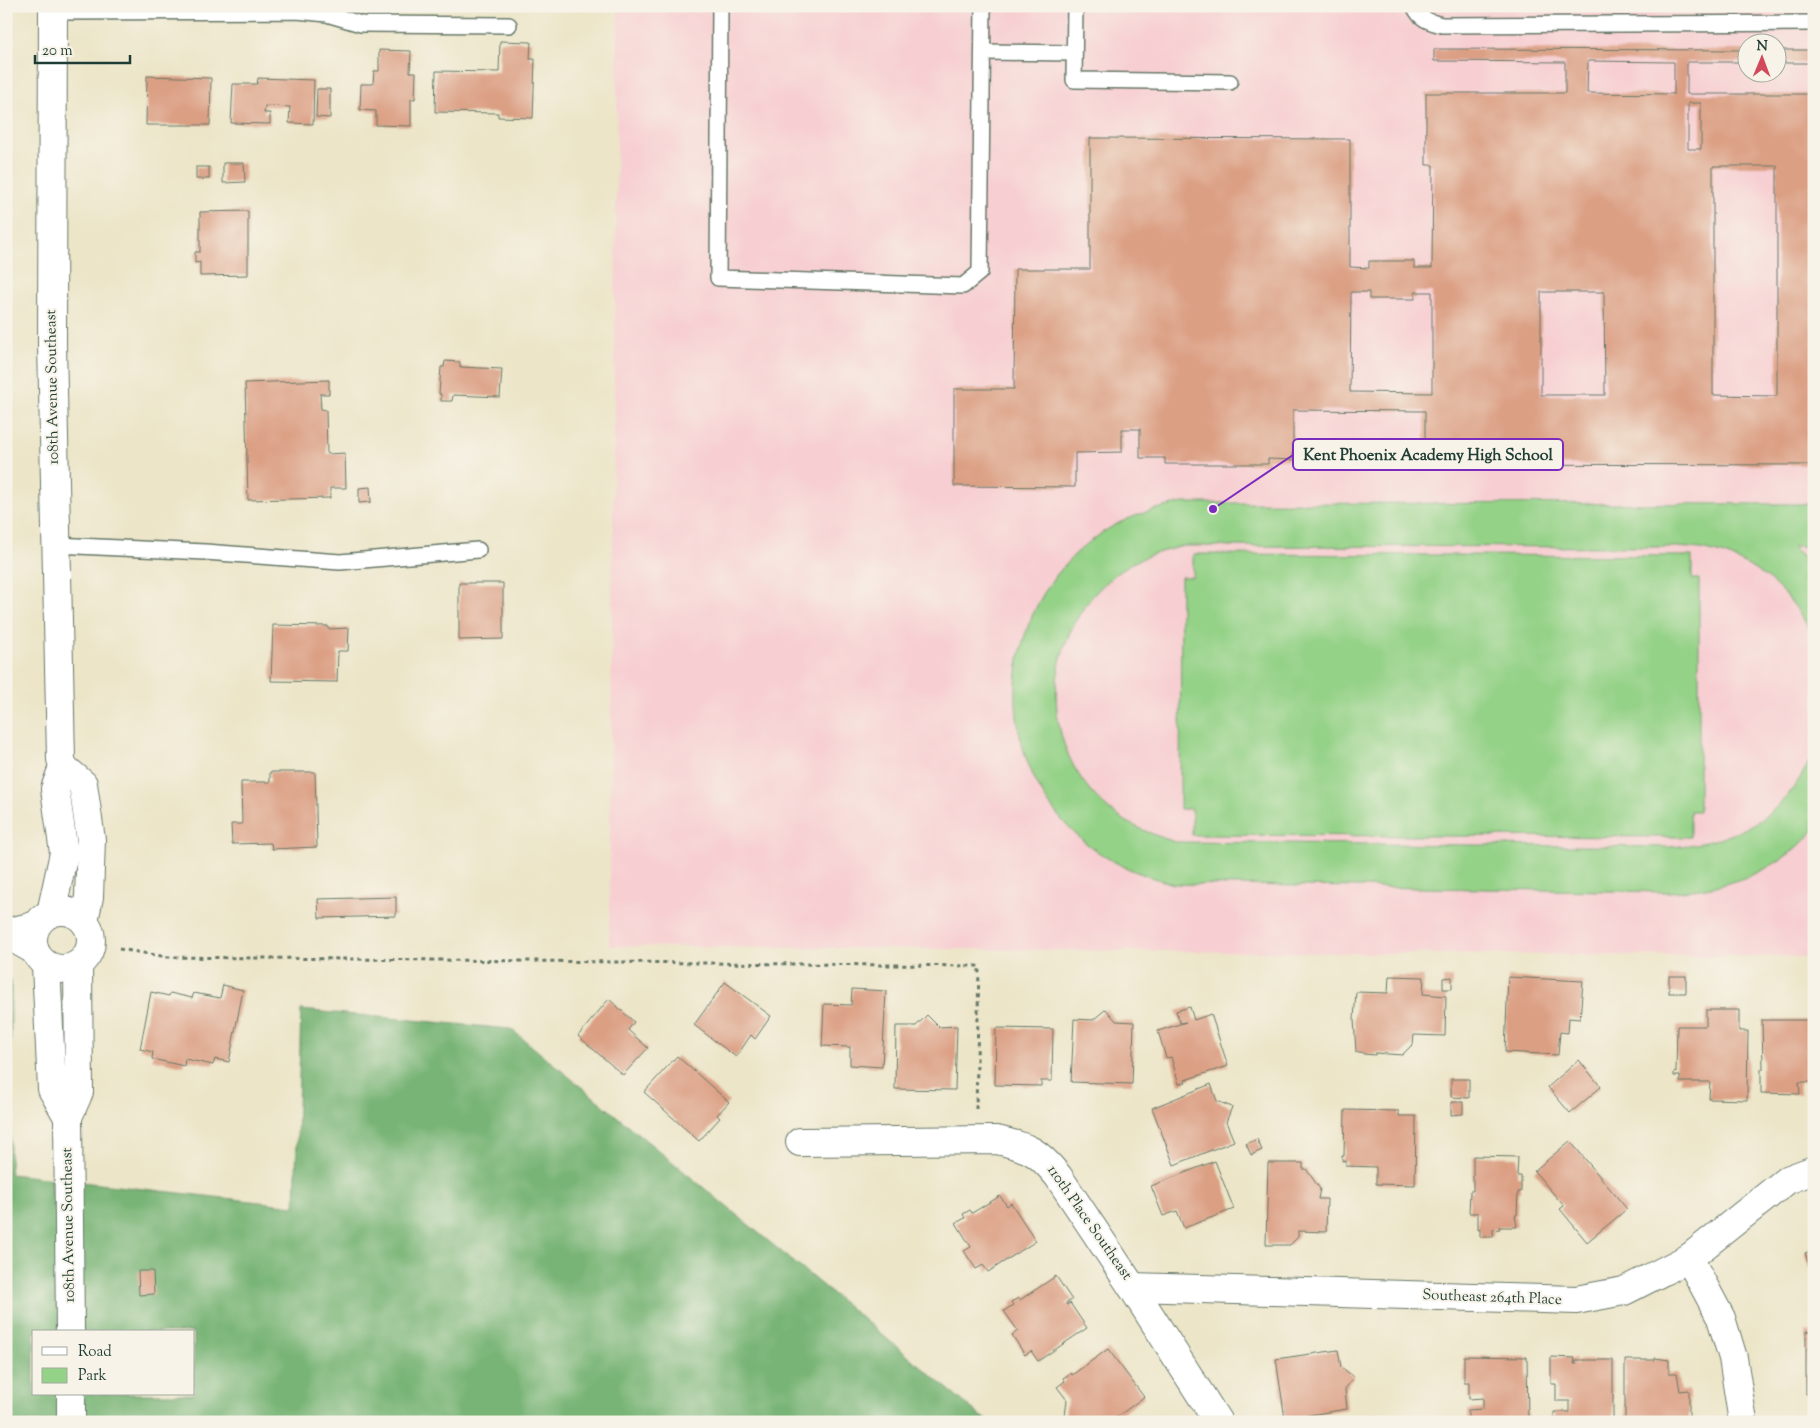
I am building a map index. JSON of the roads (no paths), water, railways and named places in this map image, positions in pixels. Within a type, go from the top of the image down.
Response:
[{"type":"street","name":"108th Avenue Southeast","points":[[53,9],[52,344],[61,759],[63,767],[55,789],[64,853],[42,938],[49,1003],[52,1089],[68,1117]]},
{"type":"street","points":[[63,767],[83,784],[91,840],[88,897],[84,921]]},
{"type":"street","points":[[58,911],[72,913],[84,921],[89,928],[92,944],[85,960],[71,969],[62,970],[42,938],[58,911]]},
{"type":"street","points":[[6,933],[42,938]]},
{"type":"street","name":"108th Avenue Southeast","points":[[70,1330],[68,1117],[79,1092],[78,965]]},
{"type":"street","name":"110th Place Southeast","points":[[800,1142],[997,1140],[1028,1148],[1044,1159],[1058,1176],[1132,1287],[1218,1422]]},
{"type":"street","name":"Southeast 264th Place","points":[[1132,1287],[1576,1300],[1624,1291],[1689,1258],[1787,1180],[1814,1170]]},
{"type":"street","points":[[1689,1258],[1722,1318],[1733,1358],[1743,1422]]},
{"type":"street","points":[[71,1396],[71,1422]]},
{"type":"lane","points":[[720,6],[718,278],[963,286],[980,272],[983,6]]},
{"type":"lane","points":[[1075,6],[1074,80],[1230,82]]},
{"type":"lane","points":[[1414,6],[1418,15],[1430,22],[1442,25],[1814,23]]},
{"type":"lane","points":[[53,9],[297,11],[327,14],[361,24],[508,25]]},
{"type":"lane","points":[[983,52],[1074,53]]},
{"type":"lane","points":[[56,545],[205,552],[340,562],[478,550]]},
{"type":"place","name":"Kent Phoenix Academy High School","points":[[1213,509]]}]
